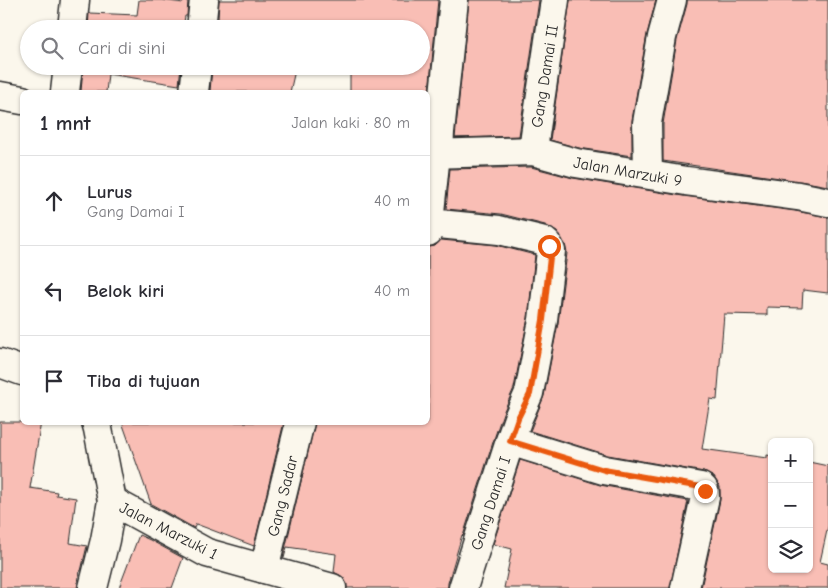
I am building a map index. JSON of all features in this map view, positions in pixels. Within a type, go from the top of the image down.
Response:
[{"type":"street","points":[[73,20],[75,0]]},
{"type":"street","points":[[202,20],[204,0]]},
{"type":"street","name":"Gang Damai I","points":[[430,202],[434,153],[440,132],[454,0]]},
{"type":"street","name":"Gang Damai II","points":[[533,151],[555,0]]},
{"type":"street","points":[[648,174],[648,123],[662,37],[672,0]]},
{"type":"street","points":[[65,90],[67,75]]},
{"type":"street","points":[[194,90],[196,75]]},
{"type":"street","points":[[0,96],[20,100]]},
{"type":"street","name":"Jalan Marzuki 9","points":[[434,153],[533,151],[572,162],[828,202]]},
{"type":"street","name":"Gang Damai I","points":[[430,227],[499,230],[541,240],[549,246],[550,257],[543,320],[530,394],[518,418],[510,441],[463,588]]},
{"type":"street","points":[[0,363],[20,370]]},
{"type":"street","name":"Jalan Marzuki 1","points":[[97,425],[112,501],[207,553],[332,588]]},
{"type":"street","name":"Gang Sadar","points":[[264,569],[299,425]]},
{"type":"street","points":[[510,441],[604,470],[703,488],[705,497],[685,588]]},
{"type":"street","points":[[94,588],[112,501]]},
{"type":"building","points":[[139,0],[183,3],[183,0],[188,0],[187,16],[185,16],[184,20],[89,20],[89,13],[137,15]]},
{"type":"building","points":[[219,0],[438,0],[429,90],[350,90],[350,75],[430,75],[430,20],[218,20]]},
{"type":"building","points":[[469,0],[539,0],[519,136],[455,138]]},
{"type":"building","points":[[570,0],[656,0],[647,34],[632,120],[632,156],[579,148],[550,140]]},
{"type":"building","points":[[687,0],[828,0],[828,186],[663,161],[663,124],[677,40]]},
{"type":"building","points":[[82,75],[108,75],[106,90],[81,90]]},
{"type":"building","points":[[114,75],[180,75],[179,85]]},
{"type":"building","points":[[211,75],[294,75],[290,90],[210,90]]},
{"type":"building","points":[[531,167],[573,178],[828,217],[828,293],[803,290],[802,308],[767,307],[767,315],[724,314],[717,400],[710,399],[702,449],[767,458],[768,455],[768,573],[813,573],[813,463],[828,466],[828,526],[820,562],[828,564],[828,588],[701,588],[720,500],[720,487],[714,477],[704,472],[608,455],[530,431],[544,396],[558,323],[567,253],[565,244],[557,232],[545,225],[501,214],[446,209],[450,169]]},
{"type":"building","points":[[441,240],[496,245],[535,255],[528,318],[514,388],[503,413],[462,535],[448,588],[347,588],[343,577],[334,572],[336,554],[287,547],[283,558],[314,425],[430,425],[430,247],[435,246]]},
{"type":"building","points":[[0,422],[20,422],[20,425],[40,425],[30,488],[57,492],[56,495],[76,498],[70,543],[87,546],[77,588],[0,588]]},
{"type":"building","points":[[123,425],[283,425],[254,546],[196,524],[194,528],[151,504]]},
{"type":"building","points":[[520,460],[600,485],[688,501],[670,588],[504,588],[512,549],[493,544]]},
{"type":"building","points":[[139,535],[183,558],[172,588],[119,588]]},
{"type":"route","points":[[549,246],[550,257],[543,320],[530,394],[518,418],[510,441],[604,470],[701,487],[705,491]]}]
